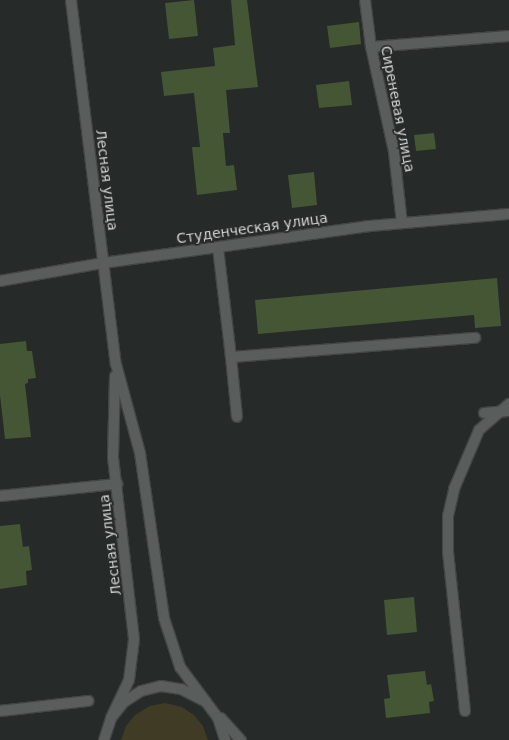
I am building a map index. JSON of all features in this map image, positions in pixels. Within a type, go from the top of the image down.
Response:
[{"type":"street","name":"Лесная улица","points":[[71,0],[116,364],[114,457],[134,650],[129,680],[110,720]]},
{"type":"street","name":"Сиреневая улица","points":[[365,0],[371,47],[392,139],[402,223]]},
{"type":"street","points":[[371,47],[509,36]]},
{"type":"street","name":"Студенческая улица","points":[[0,282],[104,263],[402,223],[509,214]]},
{"type":"street","points":[[218,248],[237,417]]},
{"type":"street","points":[[231,357],[475,338]]},
{"type":"street","name":"Лесная улица","points":[[116,364],[140,454],[160,594],[169,641],[180,666],[209,705]]},
{"type":"street","points":[[465,710],[448,553],[448,516],[454,489],[469,448],[479,430],[496,412],[509,404]]},
{"type":"street","points":[[484,412],[509,411]]},
{"type":"street","points":[[0,496],[117,484]]},
{"type":"street","points":[[100,740],[110,720],[130,697],[153,688],[181,689],[209,705],[241,740]]},
{"type":"street","points":[[0,711],[88,701]]},
{"type":"street","points":[[209,705],[222,726],[225,740]]},
{"type":"street","points":[[104,740],[110,720]]},
{"type":"shaded area","points":[[165,703],[182,707],[194,715],[203,726],[208,740],[121,740],[126,726],[135,715],[150,706]]},
{"type":"building","points":[[194,0],[198,36],[169,39],[165,3]]},
{"type":"building","points":[[231,0],[247,0],[258,87],[226,90],[230,133],[223,133],[226,166],[234,165],[237,190],[197,195],[192,147],[200,147],[194,93],[164,96],[161,72],[215,66],[213,48],[235,45]]},
{"type":"building","points":[[359,22],[361,44],[330,48],[327,26]]},
{"type":"building","points":[[349,81],[352,105],[319,108],[316,85]]},
{"type":"building","points":[[434,133],[436,149],[416,151],[414,135]]},
{"type":"building","points":[[314,172],[317,205],[292,208],[288,175]]},
{"type":"building","points":[[497,278],[501,326],[475,328],[474,315],[258,334],[255,300]]},
{"type":"building","points":[[26,341],[27,351],[32,351],[36,378],[28,379],[28,383],[25,384],[31,437],[5,439],[0,395],[0,344]]},
{"type":"building","points":[[20,524],[23,547],[29,546],[32,570],[26,571],[27,585],[0,589],[0,526]]},
{"type":"building","points":[[414,597],[417,632],[387,635],[384,600]]},
{"type":"building","points":[[425,671],[427,685],[431,684],[434,701],[429,702],[430,713],[386,718],[384,699],[390,698],[387,675]]}]
